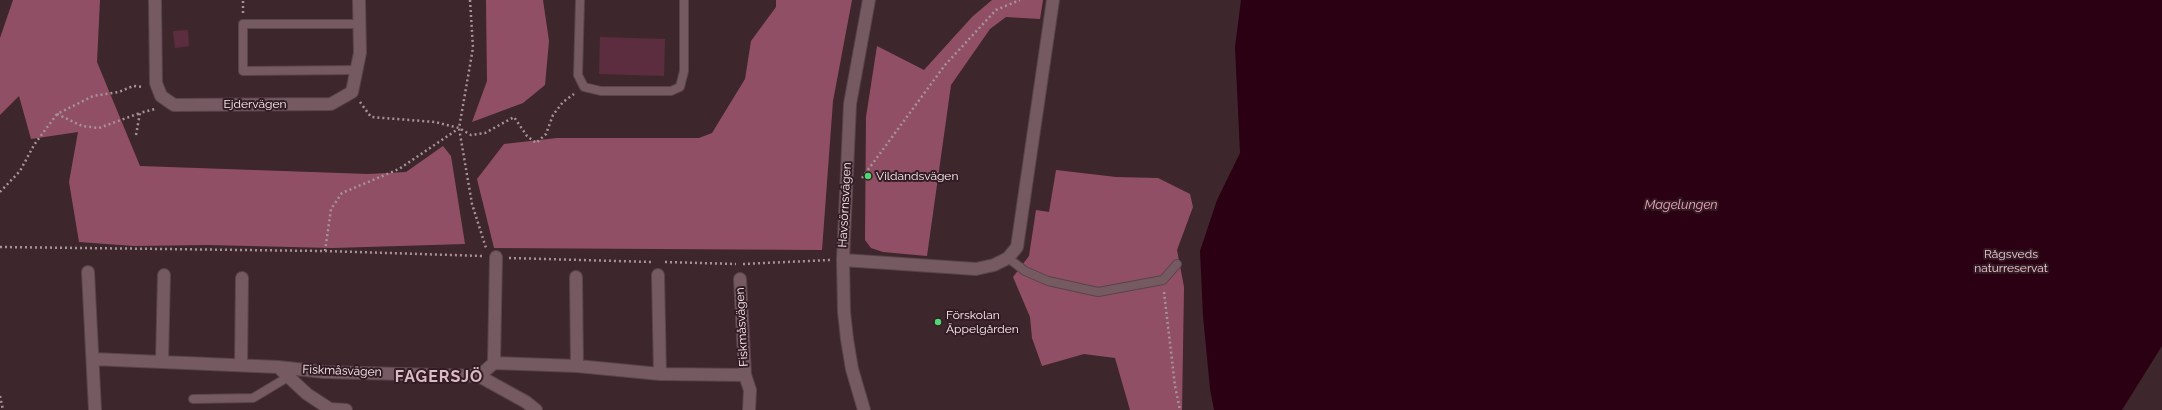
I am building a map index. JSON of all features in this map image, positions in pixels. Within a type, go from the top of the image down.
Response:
[{"type":"street","points":[[155,0],[156,83],[159,92]]},
{"type":"street","points":[[352,92],[360,53],[359,0]]},
{"type":"street","name":"Havsörnsvägen","points":[[864,410],[852,369],[847,339],[844,312],[843,260],[850,104],[869,0]]},
{"type":"street","points":[[843,260],[976,269],[994,265],[1008,258],[1017,248],[1021,229],[1053,0]]},
{"type":"street","name":"Ejdervägen","points":[[159,92],[174,105],[331,104],[352,92]]},
{"type":"street","points":[[479,376],[494,363],[492,257]]},
{"type":"street","points":[[88,272],[95,410]]},
{"type":"street","points":[[162,362],[164,275]]},
{"type":"street","points":[[658,275],[660,374]]},
{"type":"street","points":[[576,277],[577,366]]},
{"type":"street","points":[[241,365],[242,278]]},
{"type":"street","name":"Fiskmåsvägen","points":[[740,279],[745,375],[750,390],[749,410]]},
{"type":"street","name":"Fiskmåsvägen","points":[[93,359],[278,367],[324,372],[479,376],[526,402],[536,410]]},
{"type":"street","name":"Fiskmåsvägen","points":[[494,363],[577,366],[660,374],[745,375]]},
{"type":"street","name":"Fiskmåsvägen","points":[[278,367],[307,394],[330,410],[346,410]]},
{"type":"lane","points":[[580,0],[578,75],[584,87],[601,91],[671,90],[680,87],[684,72],[684,0]]},
{"type":"lane","points":[[357,70],[243,71],[243,24],[360,24]]},
{"type":"lane","points":[[1008,258],[1025,272],[1048,281],[1098,292],[1163,280],[1177,264]]},
{"type":"lane","points":[[193,399],[253,398],[288,377]]},
{"type":"path","points":[[470,0],[473,48],[459,128],[472,204],[492,257]]},
{"type":"path","points":[[846,200],[945,65],[996,10],[1020,0]]},
{"type":"path","points":[[0,192],[20,171],[34,144],[57,114],[93,96],[119,92],[133,86],[159,92],[159,108],[140,113],[99,128],[82,126],[57,114]]},
{"type":"path","points":[[352,92],[371,116],[435,122],[459,128],[472,135],[485,133],[514,117],[527,136],[536,143],[546,134],[553,115],[563,102],[584,87]]},
{"type":"path","points":[[136,136],[140,113]]},
{"type":"path","points":[[325,251],[331,209],[342,193],[399,169],[459,128]]},
{"type":"path","points":[[0,247],[325,251],[739,264],[843,260]]},
{"type":"path","points":[[1163,280],[1165,314],[1175,386],[1180,410]]},
{"type":"path","points":[[0,396],[3,410]]},
{"type":"shaded area","points":[[13,0],[100,0],[97,62],[140,166],[368,174],[406,172],[443,146],[451,156],[465,244],[333,248],[207,245],[134,246],[79,242],[69,182],[78,132],[31,139],[19,96],[0,115],[0,38]]},
{"type":"shaded area","points":[[486,0],[543,0],[549,41],[545,85],[523,103],[472,122],[487,81]]},
{"type":"shaded area","points":[[776,0],[852,0],[833,101],[822,250],[494,248],[477,179],[504,144],[557,138],[699,138],[712,133],[745,79],[751,41],[776,7]]},
{"type":"shaded area","points":[[992,0],[1043,0],[1040,19],[1006,17],[990,29],[951,85],[927,256],[883,252],[871,248],[865,240],[866,117],[877,46],[924,70],[972,17]]},
{"type":"shaded area","points":[[188,30],[189,46],[175,48],[173,31]]},
{"type":"shaded area","points":[[600,37],[665,39],[664,76],[599,74]]},
{"type":"shaded area","points":[[1056,170],[1116,177],[1158,178],[1190,194],[1193,207],[1177,250],[1184,287],[1182,410],[1130,410],[1115,358],[1084,354],[1042,366],[1032,338],[1030,317],[1013,277],[1029,256],[1036,210],[1049,212]]},
{"type":"water","name":"Magelungen","points":[[1241,0],[2162,0],[2162,346],[2122,410],[1214,410],[1210,389],[1203,316],[1200,251],[1217,200],[1240,153],[1235,47]]},
{"type":"place","name":"Vildandsvägen","points":[[868,176]]},
{"type":"place","name":"Förskolan Äppelgården","points":[[938,322]]},
{"type":"district","name":"FAGERSJÖ","points":[[439,377]]},
{"type":"park label","name":"Rågsveds naturreservat","points":[[2011,261]]}]
